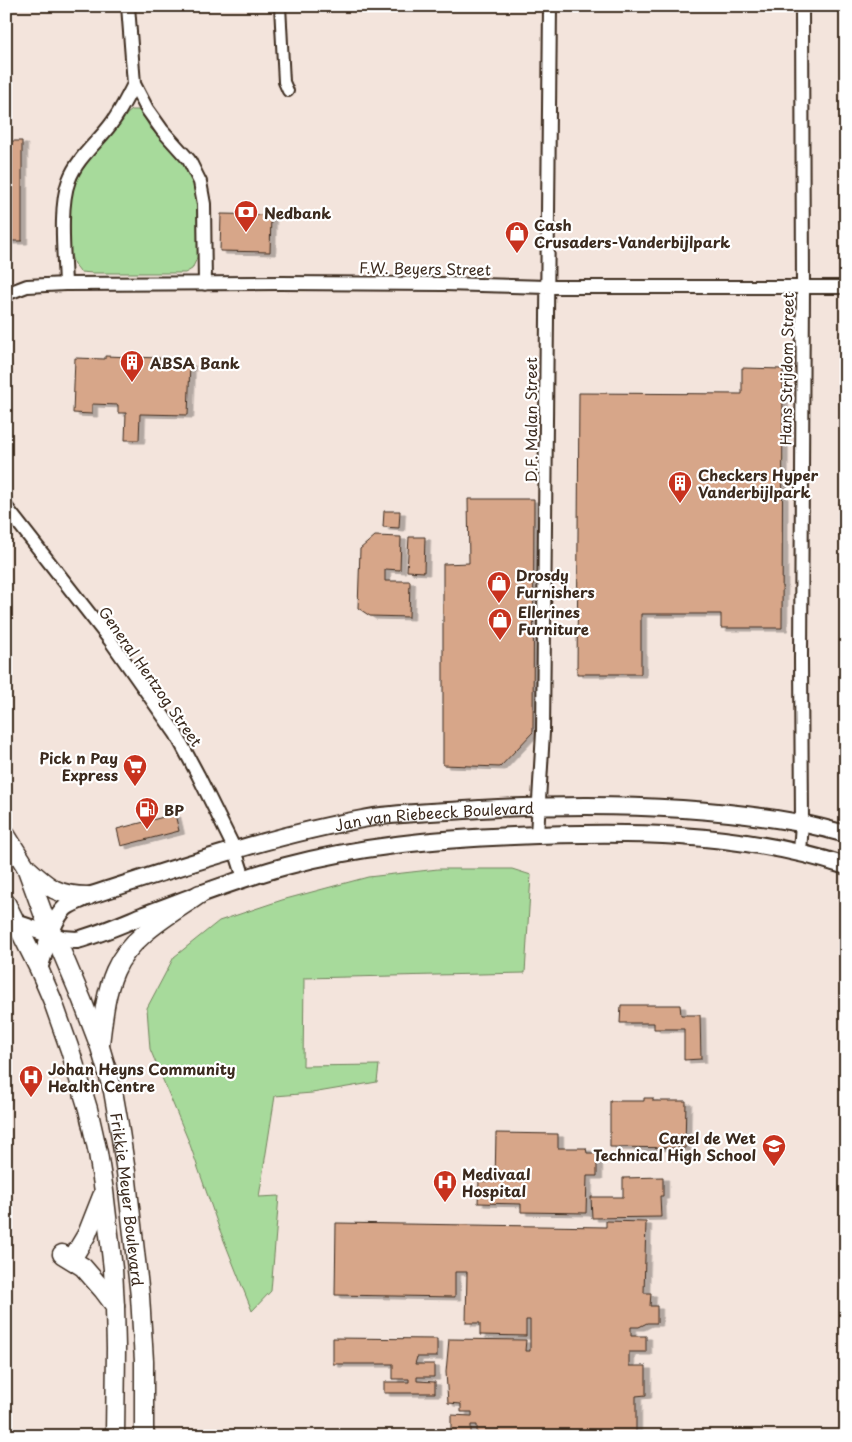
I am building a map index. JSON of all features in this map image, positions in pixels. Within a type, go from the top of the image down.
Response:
[{"type":"main road","name":"Frikkie Meyer Boulevard","points":[[6,835],[26,867],[50,935],[60,948],[75,983],[100,1047],[113,1091],[119,1125],[140,1296],[144,1361],[144,1436]]},
{"type":"main road","points":[[26,867],[42,882],[59,892],[75,896],[88,896]]},
{"type":"main road","points":[[100,1047],[108,994],[115,971],[121,960],[147,931],[200,894]]},
{"type":"main road","name":"Frikkie Meyer Boulevard","points":[[6,903],[52,999],[88,1110],[104,1191],[113,1269],[116,1348],[115,1436]]},
{"type":"main road","points":[[104,1191],[87,1234],[68,1254],[83,1267],[115,1307]]},
{"type":"street","points":[[128,6],[134,84],[147,109],[162,130],[189,160],[200,182],[204,204],[205,284]]},
{"type":"street","points":[[280,6],[284,82],[288,91]]},
{"type":"street","name":"D.F. Malan Street","points":[[537,835],[543,732],[550,6]]},
{"type":"street","name":"Hans Strijdom Street","points":[[800,852],[802,823],[800,648],[803,287],[802,6]]},
{"type":"street","points":[[65,284],[63,209],[69,180],[88,149],[110,126],[134,84]]},
{"type":"street","name":"F.W. Beyers Street","points":[[6,294],[28,286],[65,284],[846,287]]},
{"type":"street","name":"General Hertzog Street","points":[[6,508],[110,640],[176,734],[235,850],[244,878]]},
{"type":"street","name":"Jan van Riebeeck Boulevard","points":[[39,969],[56,920],[67,906],[88,896],[235,850],[308,831],[370,818],[414,813],[539,806],[661,807],[754,815],[802,823],[846,834]]},
{"type":"street","name":"Jan van Riebeeck Boulevard","points":[[16,923],[70,940],[86,937],[244,878],[287,866],[346,852],[446,840],[537,835],[615,834],[670,836],[743,843],[800,852],[846,866]]},
{"type":"green space","points":[[132,110],[138,110],[144,116],[150,128],[185,164],[198,193],[198,256],[192,269],[185,273],[80,272],[74,264],[70,253],[70,194],[78,171],[89,156],[113,133]]},
{"type":"green space","points":[[438,869],[512,869],[531,875],[525,973],[304,978],[303,1066],[379,1065],[377,1082],[312,1093],[275,1096],[259,1197],[279,1196],[271,1291],[252,1311],[219,1228],[189,1142],[150,1049],[147,1008],[174,957],[219,921],[282,900],[368,877]]},
{"type":"building","points":[[8,141],[22,141],[22,241],[6,241],[6,146],[8,146]]},
{"type":"building","name":"Nedbank","points":[[221,214],[271,215],[270,252],[220,251]]},
{"type":"building","name":"ABSA Bank","points":[[105,356],[160,358],[160,361],[190,363],[188,415],[140,414],[139,440],[125,440],[126,413],[118,413],[118,405],[92,404],[92,414],[73,413],[75,358],[105,359]]},
{"type":"building","name":"Checkers Hyper Vanderbijlpark","points":[[742,368],[783,369],[782,628],[721,628],[721,614],[641,614],[641,674],[577,674],[579,393],[742,394]]},
{"type":"building","points":[[468,499],[534,499],[533,732],[500,767],[443,765],[443,564],[469,563]]},
{"type":"building","points":[[384,511],[400,511],[399,528],[383,527]]},
{"type":"building","points":[[375,536],[401,537],[400,570],[385,569],[385,581],[410,581],[409,617],[370,616],[358,608],[360,549]]},
{"type":"building","points":[[409,537],[425,537],[424,572],[407,571]]},
{"type":"building","points":[[175,814],[179,831],[121,846],[117,829]]},
{"type":"building","points":[[621,1005],[680,1005],[681,1015],[700,1015],[701,1059],[684,1060],[684,1029],[654,1029],[654,1023],[620,1023]]},
{"type":"building","points":[[644,1098],[653,1098],[653,1101],[686,1101],[685,1148],[610,1147],[610,1101],[644,1101]]},
{"type":"building","points":[[496,1133],[558,1134],[558,1148],[586,1148],[587,1153],[597,1153],[597,1176],[587,1176],[586,1213],[521,1212],[521,1204],[478,1203],[479,1181],[495,1181]]},
{"type":"building","points":[[663,1177],[663,1196],[660,1196],[661,1217],[592,1218],[591,1197],[623,1197],[623,1178]]},
{"type":"building","points":[[606,1221],[646,1222],[644,1293],[651,1293],[650,1306],[657,1306],[657,1323],[647,1323],[639,1327],[631,1327],[631,1336],[646,1336],[646,1352],[629,1352],[629,1366],[646,1366],[646,1395],[636,1396],[636,1435],[477,1436],[477,1425],[471,1425],[471,1436],[451,1436],[451,1415],[472,1416],[472,1412],[461,1412],[461,1404],[448,1403],[446,1372],[449,1339],[526,1340],[525,1351],[530,1351],[530,1320],[526,1320],[526,1336],[480,1335],[480,1323],[466,1323],[467,1272],[455,1272],[455,1297],[335,1295],[336,1223],[606,1227]]},
{"type":"building","points":[[333,1338],[437,1339],[437,1357],[417,1357],[415,1364],[434,1364],[434,1377],[417,1377],[417,1381],[435,1382],[435,1393],[384,1393],[384,1382],[409,1382],[409,1379],[393,1379],[393,1364],[333,1364]]},
{"type":"place","name":"Nedbank","points":[[246,233]]},
{"type":"place","name":"Cash Crusaders-Vanderbijlpark","points":[[517,254]]},
{"type":"place","name":"ABSA Bank","points":[[132,383]]},
{"type":"place","name":"Checkers Hyper Vanderbijlpark","points":[[680,504]]},
{"type":"place","name":"Drosdy Furnishers","points":[[499,604]]},
{"type":"place","name":"Ellerines Furniture","points":[[500,641]]},
{"type":"place","name":"Pick n Pay Express","points":[[135,787]]},
{"type":"place","name":"BP","points":[[147,830]]},
{"type":"place","name":"Johan Heyns Community Health Centre","points":[[31,1098]]},
{"type":"place","name":"Carel de Wet Technical High School","points":[[774,1167]]},
{"type":"place","name":"Medivaal Hospital","points":[[445,1203]]}]
